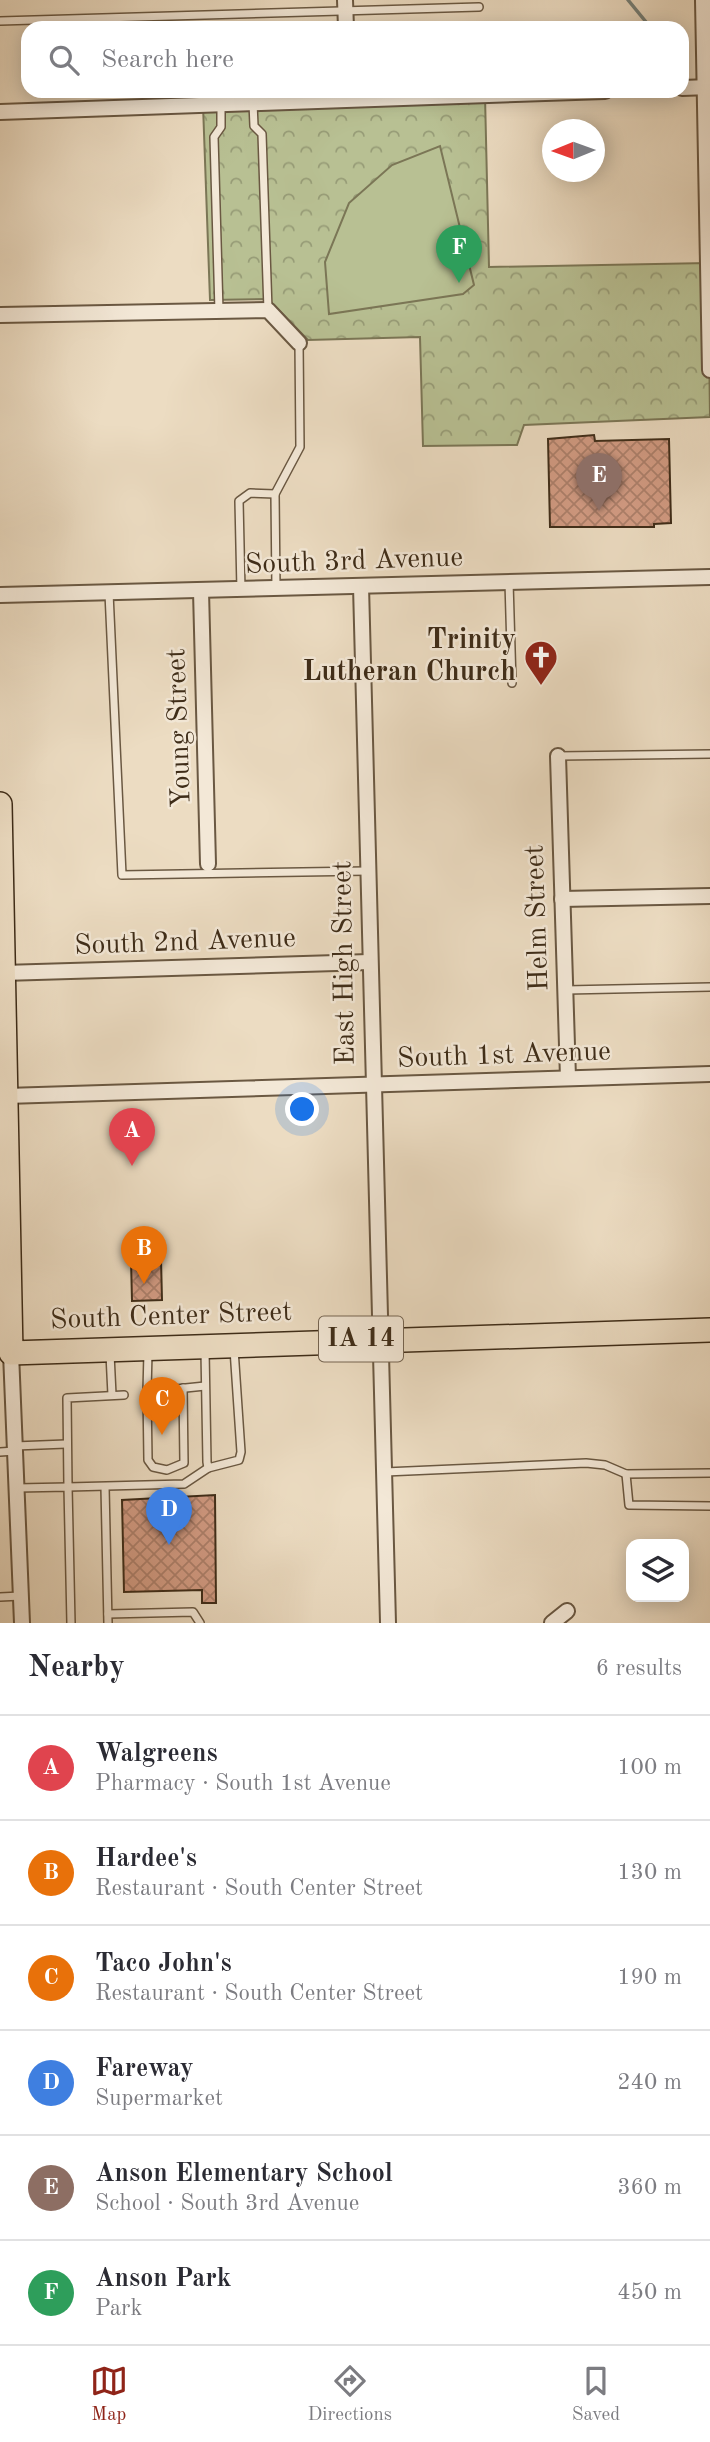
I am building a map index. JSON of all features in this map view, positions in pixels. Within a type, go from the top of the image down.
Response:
[{"type":"main road","points":[[0,804],[3,1096],[11,1353]]},
{"type":"main road","name":"South Center Street","points":[[11,1353],[710,1330]]},
{"type":"street","points":[[703,0],[707,87],[710,370]]},
{"type":"street","points":[[689,88],[707,87]]},
{"type":"street","points":[[0,112],[319,98]]},
{"type":"street","points":[[0,315],[268,310],[299,343]]},
{"type":"street","name":"South 3rd Avenue","points":[[0,595],[710,577]]},
{"type":"street","name":"East High Street","points":[[360,586],[388,1623]]},
{"type":"street","name":"Young Street","points":[[201,591],[208,863]]},
{"type":"street","name":"Helm Street","points":[[558,756],[568,1078]]},
{"type":"street","points":[[562,899],[710,895]]},
{"type":"street","name":"South 2nd Avenue","points":[[3,973],[369,962]]},
{"type":"street","name":"South 1st Avenue","points":[[3,1096],[710,1074]]},
{"type":"street","points":[[11,1353],[22,1623]]},
{"type":"street","points":[[552,1623],[567,1611]]},
{"type":"lane","points":[[0,20],[345,5],[479,7]]},
{"type":"lane","points":[[253,103],[254,126],[262,134],[268,310]]},
{"type":"lane","points":[[219,311],[214,137],[221,127],[221,104]]},
{"type":"lane","points":[[276,589],[275,494],[300,447],[299,343]]},
{"type":"lane","points":[[241,590],[239,501],[250,493],[275,494]]},
{"type":"lane","points":[[509,581],[512,682]]},
{"type":"lane","points":[[109,593],[122,875],[367,871]]},
{"type":"lane","points":[[558,756],[710,754]]},
{"type":"lane","points":[[565,990],[710,987]]},
{"type":"lane","points":[[17,1488],[184,1484],[208,1468],[232,1464],[239,1460],[241,1452],[233,1345]]},
{"type":"lane","points":[[206,1346],[208,1468]]},
{"type":"lane","points":[[148,1348],[148,1460],[153,1467],[167,1470],[184,1463],[183,1388]]},
{"type":"lane","points":[[110,1350],[112,1395]]},
{"type":"lane","points":[[147,1392],[205,1386]]},
{"type":"lane","points":[[71,1623],[67,1398],[124,1395]]},
{"type":"lane","points":[[0,1452],[15,1448],[66,1444]]},
{"type":"lane","points":[[385,1472],[586,1463],[604,1465],[625,1474],[710,1473]]},
{"type":"lane","points":[[625,1474],[629,1505],[633,1507],[710,1506]]},
{"type":"lane","points":[[105,1487],[108,1623]]},
{"type":"lane","points":[[0,1597],[21,1596]]},
{"type":"lane","points":[[108,1614],[193,1612],[200,1623]]},
{"type":"green space","points":[[485,98],[489,267],[708,263],[710,417],[524,425],[517,445],[423,446],[420,337],[308,340],[268,299],[210,300],[203,105]]},
{"type":"green space","points":[[440,146],[474,285],[463,294],[329,314],[325,262],[349,203],[392,165]]},
{"type":"building","points":[[594,435],[595,441],[669,439],[671,523],[654,524],[654,527],[550,527],[548,439]]},
{"type":"building","points":[[131,1259],[161,1259],[162,1300],[132,1301]]},
{"type":"building","points":[[215,1495],[216,1603],[202,1603],[202,1590],[124,1592],[122,1500]]},
{"type":"waterway","points":[[628,0],[645,21]]},
{"type":"place","name":"Anson Park","points":[[459,283]]},
{"type":"place","name":"Anson Elementary School","points":[[599,511]]},
{"type":"place","name":"Trinity Lutheran Church","points":[[541,687]]},
{"type":"place","name":"Walgreens","points":[[132,1166]]},
{"type":"place","name":"Hardee's","points":[[144,1284]]},
{"type":"place","name":"Taco John's","points":[[162,1435]]},
{"type":"place","name":"Fareway","points":[[169,1545]]}]
